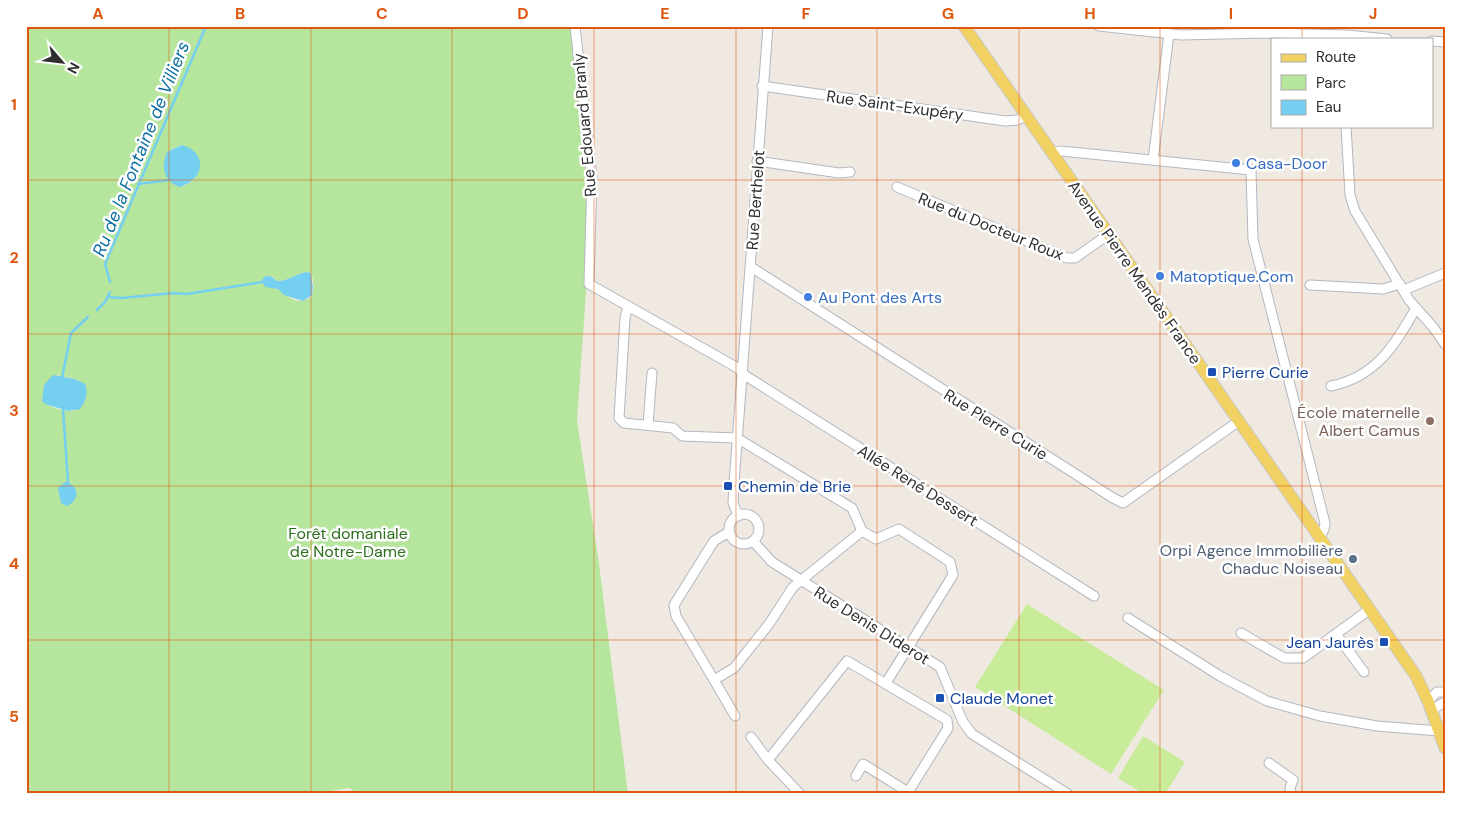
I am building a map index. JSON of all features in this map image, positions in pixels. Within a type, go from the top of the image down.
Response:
[{"type":"main road","name":"Avenue Pierre Mendès France","points":[[964,26],[1435,703],[1445,748]]},
{"type":"street","name":"Rue Edouard Branly","points":[[575,26],[592,178],[590,284]]},
{"type":"street","name":"Rue Berthelot","points":[[743,374],[762,86],[768,26]]},
{"type":"street","points":[[1099,26],[1169,34],[1230,35],[1266,33],[1368,38]]},
{"type":"street","points":[[1153,160],[1169,34]]},
{"type":"street","name":"Rue Saint-Exupéry","points":[[762,86],[1005,122],[1018,120],[1026,115]]},
{"type":"street","points":[[1346,128],[1350,195],[1355,211],[1416,308],[1445,344]]},
{"type":"street","points":[[1052,153],[1061,151],[1251,170],[1253,239],[1325,523],[1320,537]]},
{"type":"street","points":[[758,161],[839,173],[850,172]]},
{"type":"street","name":"Rue du Docteur Roux","points":[[897,187],[1067,258],[1076,258],[1109,234]]},
{"type":"street","name":"Rue Pierre Curie","points":[[751,267],[1113,498],[1123,502],[1239,421]]},
{"type":"street","points":[[1310,285],[1383,289],[1402,287],[1445,273]]},
{"type":"street","name":"Allée René Dessert","points":[[590,284],[736,367],[743,374],[1094,596]]},
{"type":"street","points":[[628,306],[625,318],[619,418],[624,422],[673,428],[682,436],[737,438],[852,508],[862,531],[876,539],[899,530],[950,562],[953,575],[886,684]]},
{"type":"street","points":[[1331,386],[1343,383],[1367,372],[1382,361],[1400,337],[1416,308]]},
{"type":"street","points":[[648,424],[652,373]]},
{"type":"street","points":[[738,516],[733,503],[743,374]]},
{"type":"street","points":[[748,515],[755,520],[758,529],[756,538],[753,541],[738,543],[731,537],[729,532],[731,522],[738,516],[748,515]]},
{"type":"street","points":[[714,680],[734,668],[769,624],[792,586],[862,531]]},
{"type":"street","points":[[729,532],[714,541],[674,605],[676,616],[735,716]]},
{"type":"street","name":"Rue Denis Diderot","points":[[753,541],[772,562],[940,667],[963,722],[972,734],[1068,794]]},
{"type":"street","points":[[1241,633],[1284,658],[1302,658],[1370,609]]},
{"type":"street","points":[[1128,618],[1220,676],[1267,701],[1320,716],[1378,726],[1442,730]]},
{"type":"street","points":[[1336,634],[1364,672]]},
{"type":"street","points":[[768,760],[847,661],[947,720],[948,728],[908,793],[863,764],[856,776]]},
{"type":"street","points":[[1435,703],[1437,692],[1445,692]]},
{"type":"street","points":[[751,737],[768,760],[800,794]]},
{"type":"street","points":[[1269,763],[1293,780],[1290,788],[1291,794]]},
{"type":"green space","name":"Forêt domaniale de Notre-Dame","points":[[26,26],[574,26],[594,178],[577,421],[599,564],[628,794],[358,794],[349,788],[330,791],[328,794],[26,794]],"holes":[[[182,145],[199,170],[194,180],[182,187],[167,152]],[[302,273],[311,273],[312,276],[313,289],[310,298],[299,301],[294,300],[274,288],[272,276],[276,281],[280,281]],[[57,375],[75,379],[74,411],[57,409],[42,401]]]},
{"type":"green space","points":[[1027,604],[1164,690],[1111,774],[975,687]]},
{"type":"green space","points":[[1143,736],[1185,762],[1165,794],[1144,794],[1118,778]]},
{"type":"water","points":[[182,145],[191,149],[196,154],[200,160],[200,167],[194,179],[179,187],[167,177],[164,163],[167,152]]},
{"type":"water","points":[[306,272],[311,273],[313,288],[312,295],[303,301],[284,295],[278,289],[265,287],[262,281],[266,276],[271,276],[276,281],[280,281]]},
{"type":"water","points":[[53,375],[75,379],[85,384],[86,397],[80,409],[68,411],[45,404],[42,401],[44,385]]},
{"type":"water","points":[[65,482],[76,489],[76,497],[67,506],[61,503],[58,488]]},
{"type":"waterway","name":"Ru de la Fontaine de Villiers","points":[[110,282],[105,264],[206,26]]},
{"type":"waterway","points":[[138,184],[169,180]]},
{"type":"waterway","points":[[108,297],[122,298],[173,293],[187,294],[262,282]]},
{"type":"waterway","points":[[97,310],[105,302],[110,292]]},
{"type":"waterway","points":[[62,378],[71,333],[88,317]]},
{"type":"waterway","points":[[63,409],[68,482]]},
{"type":"place","name":"Casa-Door","points":[[1236,163]]},
{"type":"place","name":"Matoptique.Com","points":[[1160,276]]},
{"type":"place","name":"Au Pont des Arts","points":[[808,297]]},
{"type":"place","name":"Pierre Curie","points":[[1212,372]]},
{"type":"place","name":"École maternelle Albert Camus","points":[[1430,421]]},
{"type":"place","name":"Chemin de Brie","points":[[728,486]]},
{"type":"place","name":"Orpi Agence Immobilière Chaduc Noiseau","points":[[1353,559]]},
{"type":"place","name":"Jean Jaurès","points":[[1384,642]]},
{"type":"place","name":"Claude Monet","points":[[940,698]]}]
